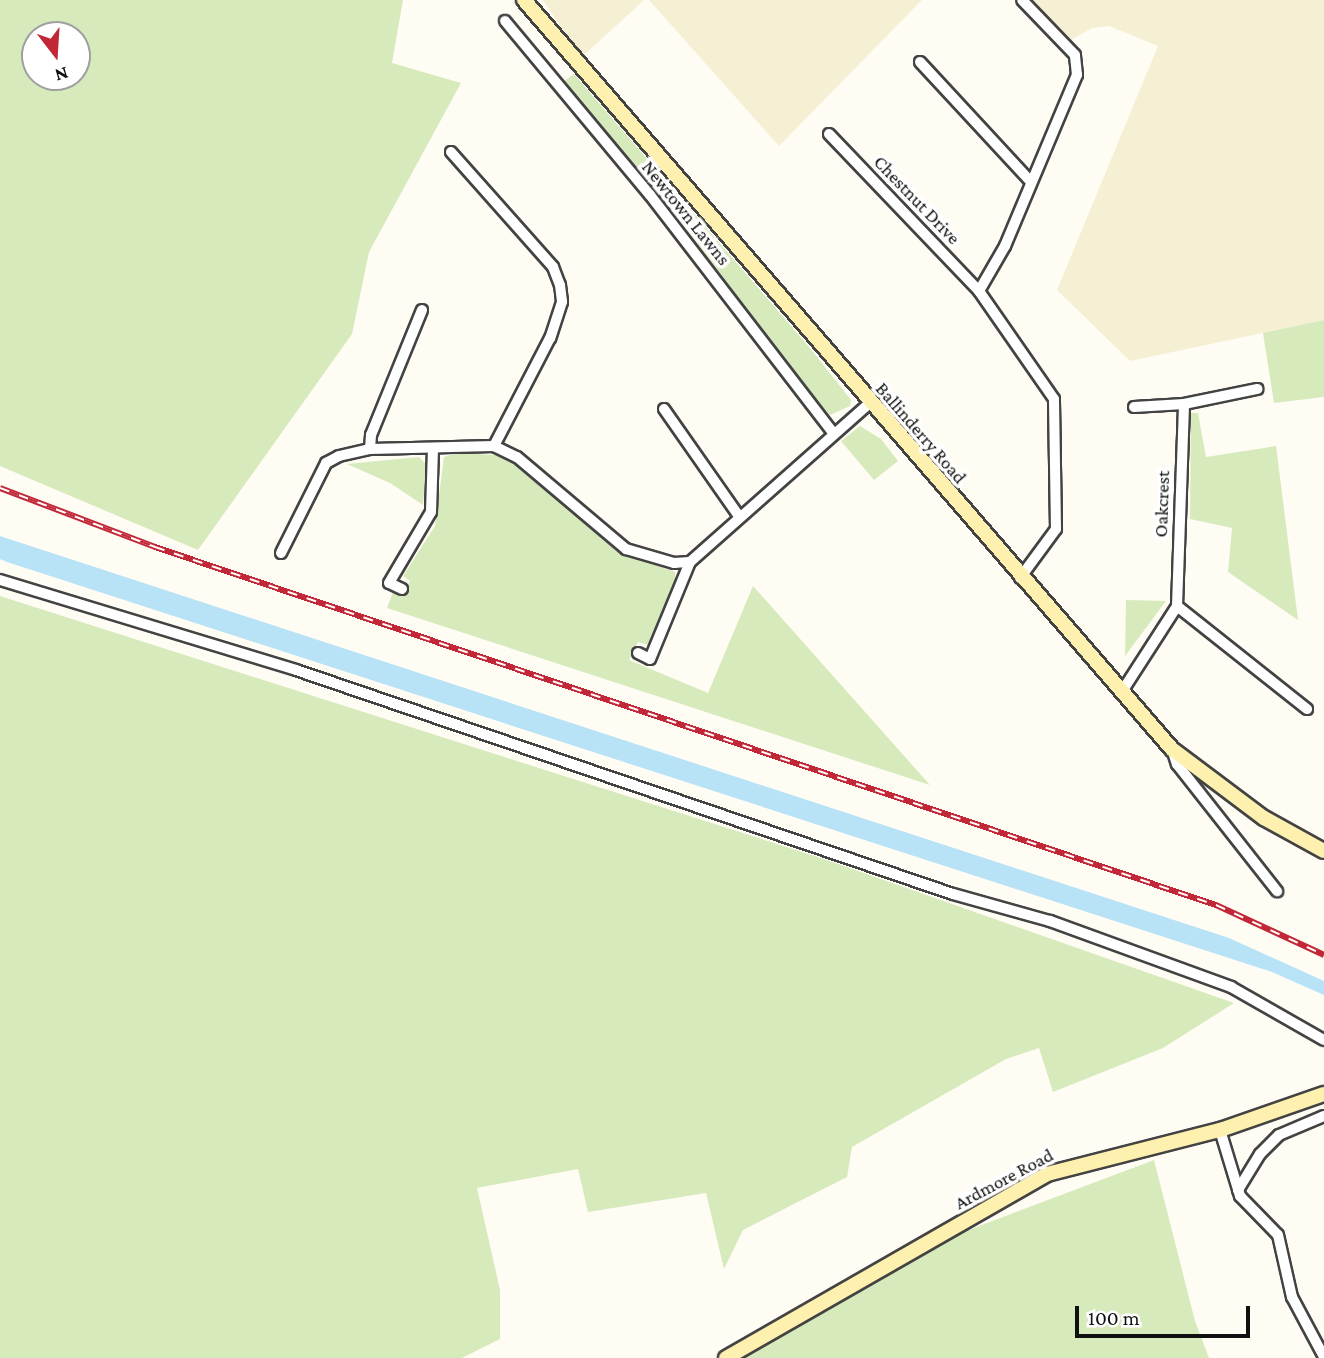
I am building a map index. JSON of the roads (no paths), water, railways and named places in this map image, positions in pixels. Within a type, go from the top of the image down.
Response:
[{"type":"street","name":"Ballinderry Road","points":[[524,0],[1020,578],[1172,749],[1264,818],[1324,851]]},
{"type":"street","points":[[979,291],[1005,246],[1077,75],[1076,55],[1022,0]]},
{"type":"street","name":"Newtown Lawns","points":[[505,21],[650,195],[833,433]]},
{"type":"street","points":[[920,62],[1031,182]]},
{"type":"street","name":"Chestnut Drive","points":[[829,134],[979,291],[1054,399],[1056,529],[1020,578]]},
{"type":"street","points":[[451,152],[553,267],[560,285],[562,302],[550,338],[494,446]]},
{"type":"street","points":[[370,449],[371,435],[422,310]]},
{"type":"street","points":[[1135,407],[1184,404],[1257,389]]},
{"type":"street","points":[[638,653],[650,659],[690,562],[870,403]]},
{"type":"street","name":"Oakcrest","points":[[1177,606],[1184,404]]},
{"type":"street","points":[[664,409],[739,516]]},
{"type":"street","points":[[281,553],[326,463],[339,456],[370,449],[494,446],[517,457],[626,549],[674,564],[690,562]]},
{"type":"street","points":[[402,589],[388,583],[431,512],[433,448]]},
{"type":"street","points":[[0,580],[296,670],[953,894],[1050,921],[1231,987],[1324,1040]]},
{"type":"street","points":[[1121,693],[1177,606],[1307,709]]},
{"type":"street","points":[[1172,749],[1177,764],[1277,891]]},
{"type":"street","name":"Ardmore Road","points":[[726,1358],[1046,1174],[1220,1130],[1324,1094]]},
{"type":"street","points":[[1238,1190],[1260,1154],[1279,1135],[1324,1116]]},
{"type":"street","points":[[1220,1130],[1238,1190],[1278,1235],[1288,1266],[1292,1297],[1324,1357]]},
{"type":"water","points":[[0,536],[1229,938],[1324,981],[1324,995],[1272,972],[7,562],[0,559]]},
{"type":"railway","points":[[0,488],[155,547],[1216,905],[1324,955]]}]
